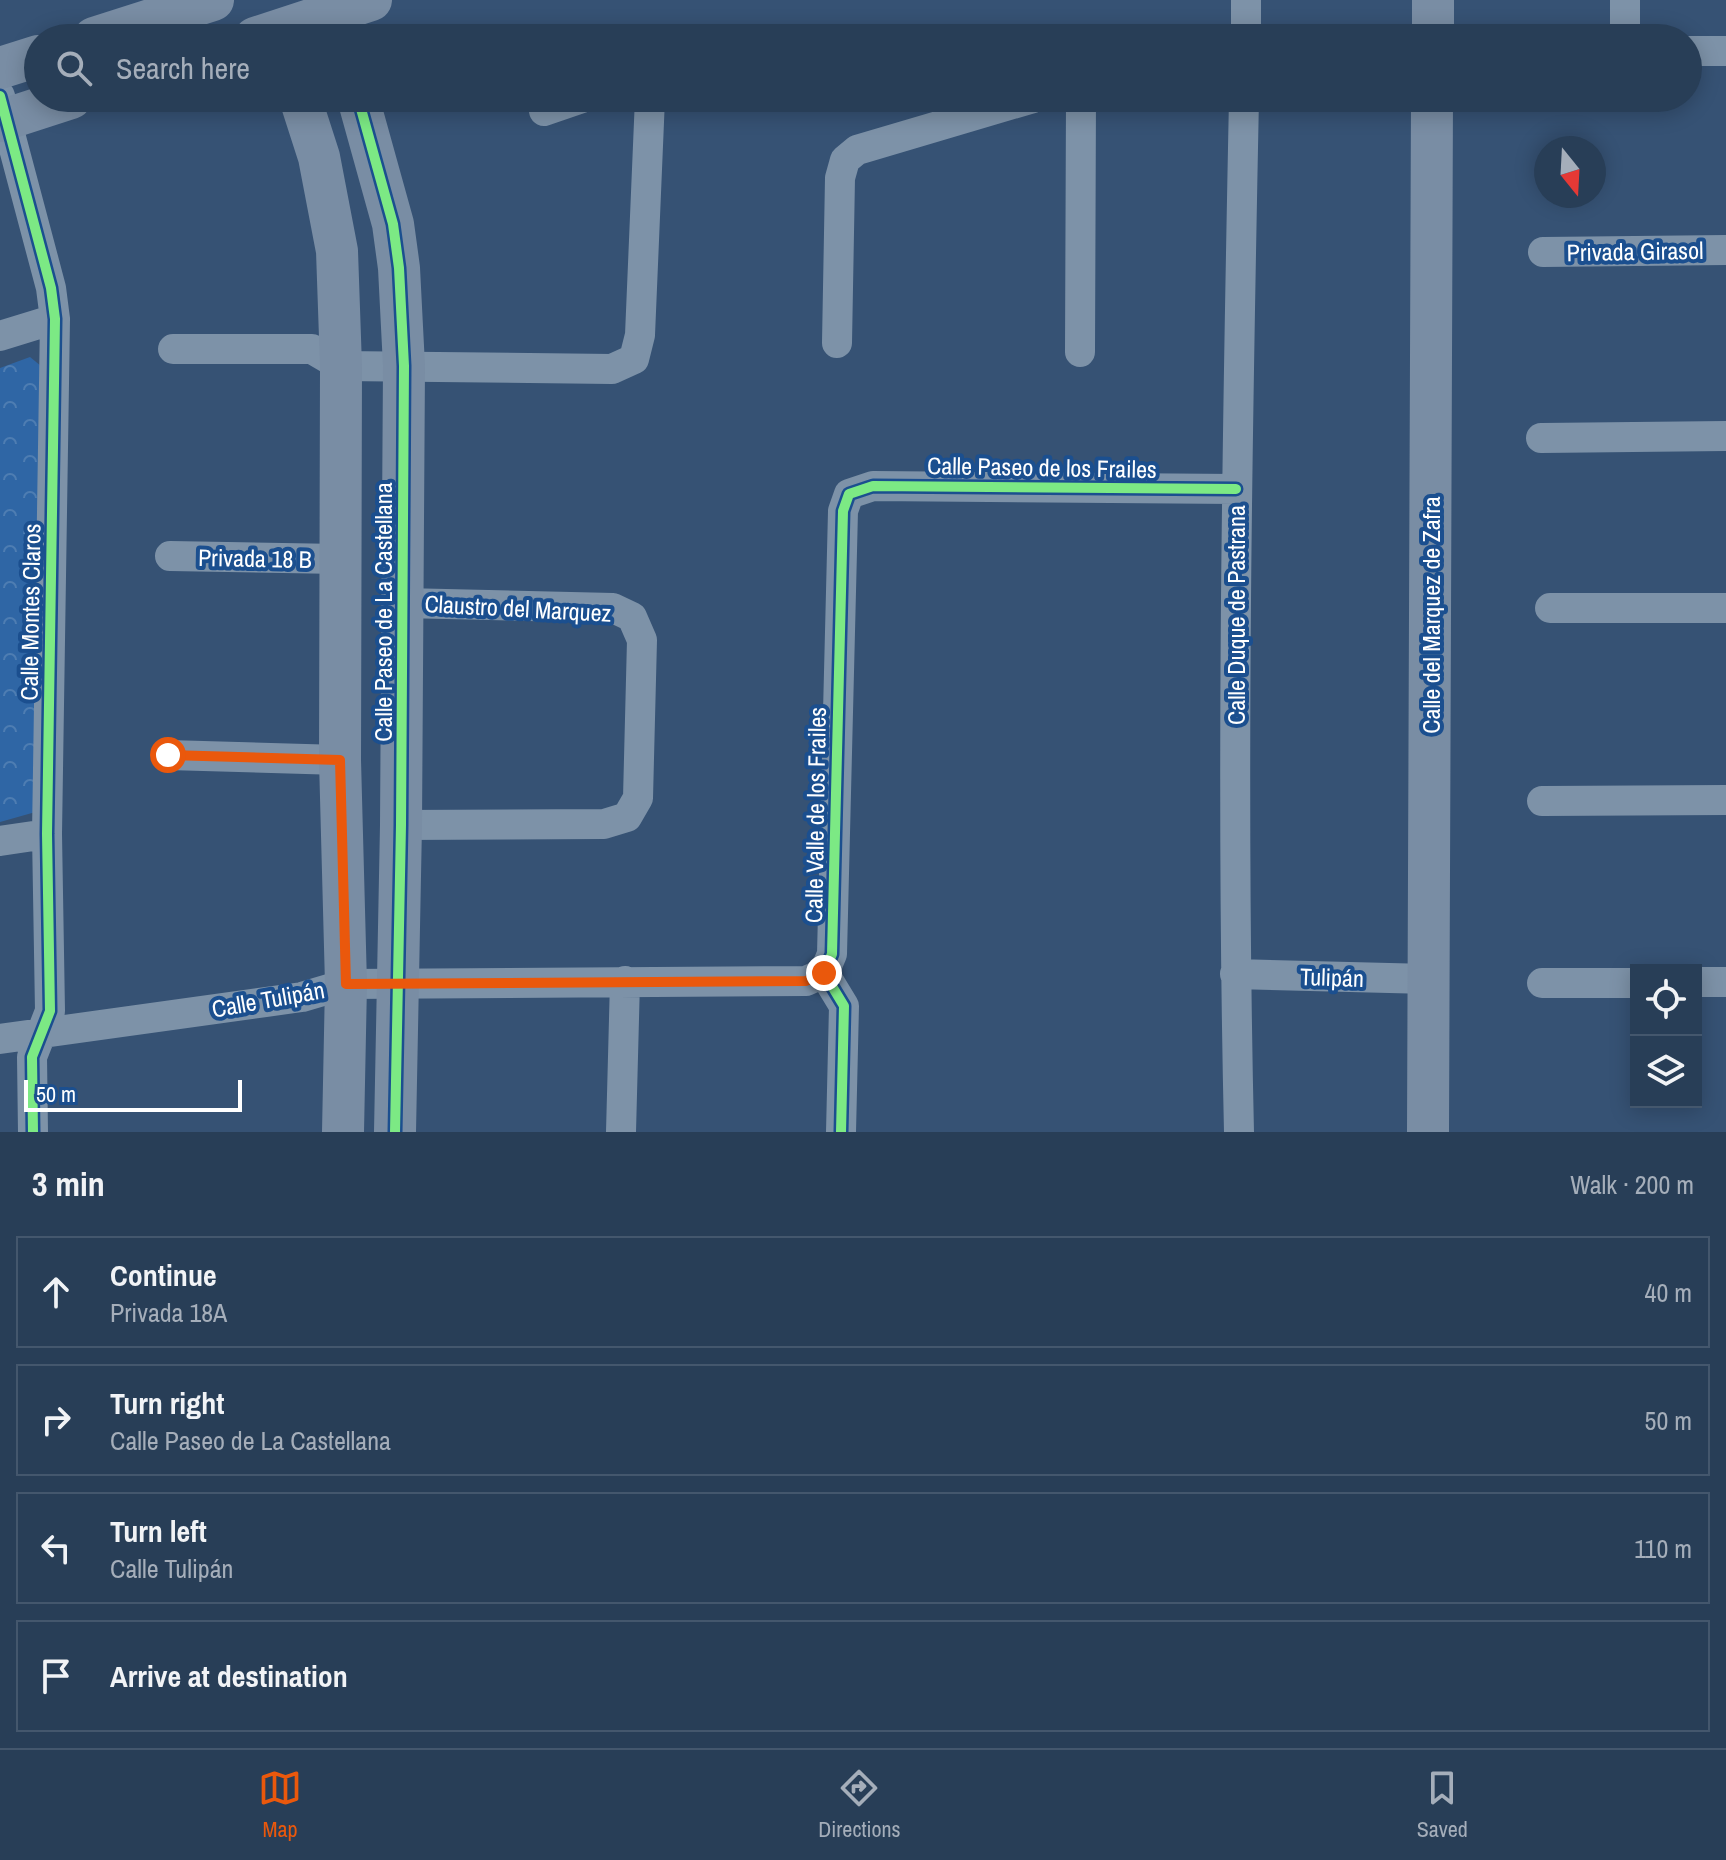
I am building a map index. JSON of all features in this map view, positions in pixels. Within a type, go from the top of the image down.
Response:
[{"type":"street","points":[[138,24],[213,0]]},
{"type":"street","points":[[1244,24],[1246,0]]},
{"type":"street","points":[[1433,0],[1433,24]]},
{"type":"street","points":[[1625,0],[1625,24]]},
{"type":"street","points":[[282,24],[345,12]]},
{"type":"street","points":[[1702,51],[1726,51]]},
{"type":"street","points":[[0,68],[24,60]]},
{"type":"street","points":[[2,112],[24,108]]},
{"type":"street","name":"Calle Montes Claros","points":[[2,112],[51,288],[55,319],[47,834],[50,1011],[32,1057],[33,1132]]},
{"type":"street","name":"Calle Paseo de La Castellana","points":[[305,112],[319,157],[337,251],[341,366],[340,760],[346,984],[343,1132]]},
{"type":"street","name":"Calle Paseo de La Castellana","points":[[362,112],[393,224],[399,268],[404,366],[395,1132]]},
{"type":"street","points":[[173,349],[312,349],[341,366],[612,369],[634,359],[640,335],[649,112]]},
{"type":"street","points":[[837,343],[840,178],[845,160],[857,150],[986,112]]},
{"type":"street","points":[[1080,352],[1081,112]]},
{"type":"street","name":"Calle Duque de Pastrana","points":[[1239,1132],[1235,974],[1236,489],[1244,112]]},
{"type":"street","name":"Calle del Marquez de Zafra","points":[[1428,1132],[1432,112]]},
{"type":"street","name":"Privada Girasol","points":[[1543,252],[1726,250]]},
{"type":"street","points":[[0,336],[55,319]]},
{"type":"street","points":[[1541,438],[1726,436]]},
{"type":"street","name":"Calle Paseo de los Frailes","points":[[849,494],[873,486],[1236,489]]},
{"type":"street","name":"Calle Valle de los Frailes","points":[[824,973],[832,954],[843,511],[849,494]]},
{"type":"street","name":"Privada 18 B","points":[[170,556],[340,559]]},
{"type":"street","name":"Claustro del Marquez","points":[[401,825],[604,824],[627,817],[638,798],[642,640],[632,617],[613,608],[403,603]]},
{"type":"street","points":[[1550,608],[1726,608]]},
{"type":"street","points":[[168,755],[340,760]]},
{"type":"street","points":[[1542,801],[1726,800]]},
{"type":"street","points":[[0,841],[47,834]]},
{"type":"street","points":[[824,973],[844,1006],[841,1132]]},
{"type":"street","name":"Calle Tulipán","points":[[0,1039],[302,997],[346,984],[806,981],[824,973]]},
{"type":"street","name":"Tulipán","points":[[1235,974],[1429,979]]},
{"type":"street","points":[[621,1132],[625,981]]},
{"type":"street","points":[[1702,982],[1726,982]]},
{"type":"street","points":[[1542,983],[1630,983]]},
{"type":"green space","points":[[30,357],[47,371],[39,811],[0,822],[0,368]]},
{"type":"cycle path","points":[[0,96],[51,288],[55,319],[47,834],[50,1011],[32,1057],[33,1132]]},
{"type":"cycle path","points":[[362,112],[393,224],[399,268],[404,366],[395,1132]]},
{"type":"cycle path","points":[[841,1132],[844,1006],[824,973],[832,954],[843,511],[849,494],[873,486],[1236,489]]},
{"type":"route","points":[[168,755],[340,760],[346,984],[806,981],[824,973]]}]
